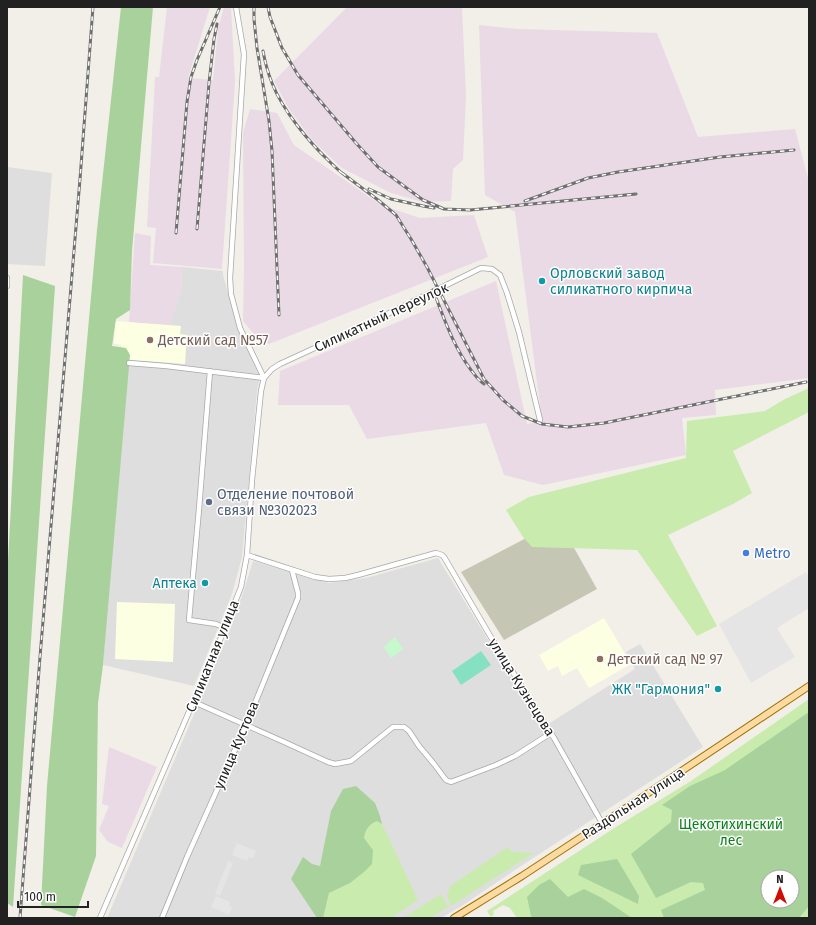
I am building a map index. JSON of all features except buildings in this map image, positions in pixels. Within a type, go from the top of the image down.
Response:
[{"type":"main road","name":"Раздольная улица","points":[[454,918],[522,876],[706,756],[809,686]]},
{"type":"street","points":[[236,7],[244,54],[230,278],[240,328],[264,378]]},
{"type":"street","name":"Силикатный переулок","points":[[264,378],[272,369],[280,364],[371,322],[481,268],[492,269],[500,275],[507,293],[519,332],[540,420]]},
{"type":"street","points":[[7,278],[7,286]]},
{"type":"street","points":[[129,363],[264,378]]},
{"type":"street","points":[[210,371],[189,620],[216,624],[225,628]]},
{"type":"street","name":"Силикатная улица","points":[[100,918],[194,702],[241,586],[246,555],[261,391],[264,378]]},
{"type":"street","name":"улица Кузнецова","points":[[292,570],[315,577],[329,579],[345,578],[436,553],[439,553],[444,557],[489,634],[551,732],[602,823]]},
{"type":"street","points":[[246,555],[292,570]]},
{"type":"street","name":"улица Кустова","points":[[162,918],[187,857],[246,725],[298,598],[292,570]]},
{"type":"street","points":[[194,702],[335,764],[351,761],[393,727],[404,727],[446,780],[451,782],[515,756],[551,732]]},
{"type":"shaded area","points":[[167,7],[210,7],[188,78],[213,80],[218,29],[224,7],[231,7],[235,82],[222,269],[153,263],[156,228],[147,227],[155,77],[159,77]]},
{"type":"shaded area","points":[[347,7],[462,7],[466,96],[463,160],[453,169],[451,201],[422,202],[391,193],[342,168],[312,140],[289,109],[274,81]]},
{"type":"shaded area","points":[[479,25],[518,29],[657,33],[698,137],[795,129],[809,182],[809,378],[715,390],[716,415],[682,418],[686,455],[543,485],[504,475],[486,423],[367,439],[349,405],[278,405],[280,371],[496,281],[527,424],[542,421],[515,212],[485,195]]},
{"type":"shaded area","points":[[250,109],[277,113],[294,145],[381,205],[420,218],[474,215],[488,257],[269,344],[254,334],[243,321],[243,133]]},
{"type":"shaded area","points":[[7,167],[52,173],[45,266],[7,264]]},
{"type":"shaded area","points":[[135,233],[151,236],[150,265],[182,267],[181,290],[170,326],[129,322]]},
{"type":"shaded area","points":[[182,267],[223,271],[238,328],[260,377],[257,391],[242,557],[232,594],[194,686],[103,665],[126,360],[120,359],[121,345],[114,344],[169,326],[181,290]]},
{"type":"shaded area","name":"Детский сад №57","points":[[115,321],[181,326],[180,334],[187,335],[185,364],[120,359],[121,345],[114,344]]},
{"type":"shaded area","points":[[559,521],[597,589],[504,640],[461,572]]},
{"type":"shaded area","points":[[438,558],[542,728],[635,669],[626,652],[640,644],[703,747],[441,918],[107,918],[230,630],[253,561],[329,583],[366,578]]},
{"type":"shaded area","points":[[806,572],[809,577],[809,608],[777,628],[795,657],[751,683],[719,624]]},
{"type":"shaded area","points":[[117,602],[175,604],[173,662],[115,659]]},
{"type":"shaded area","points":[[604,618],[631,664],[589,688],[577,668],[562,676],[558,666],[548,671],[539,655]]},
{"type":"shaded area","points":[[109,747],[157,767],[122,848],[108,842],[99,830],[109,806],[102,804]]},
{"type":"shaded area","points":[[237,843],[256,851],[253,858],[249,857],[247,861],[232,855]]},
{"type":"shaded area","points":[[228,861],[233,863],[220,896],[215,894]]},
{"type":"shaded area","points":[[216,896],[230,902],[229,906],[232,907],[229,915],[211,907]]},
{"type":"green space","points":[[121,7],[153,7],[132,251],[130,310],[116,319],[112,346],[126,348],[130,355],[103,665],[98,703],[96,856],[75,917],[41,905],[47,786],[97,230]]},
{"type":"green space","points":[[23,275],[55,286],[13,907],[7,903],[7,581]]},
{"type":"green space","points":[[809,388],[809,412],[733,451],[752,493],[733,504],[668,535],[717,626],[697,636],[637,550],[532,547],[523,537],[506,510],[529,497],[686,458],[687,421],[765,411],[785,399]]},
{"type":"green space","points":[[395,637],[403,649],[391,658],[384,647]]},
{"type":"green space","points":[[481,651],[491,665],[461,685],[452,671]]},
{"type":"green space","name":"Щекотихинский лес","points":[[809,699],[809,918],[517,918],[510,908],[503,905],[493,911],[494,914],[491,917],[487,911],[616,827],[691,781]]},
{"type":"green space","name":"Щекотихинский лес","points":[[809,712],[809,906],[799,918],[664,918],[661,910],[705,890],[703,883],[691,882],[656,898],[631,854],[671,822],[672,810],[662,805],[690,786],[725,770]]},
{"type":"green space","points":[[356,786],[375,803],[382,824],[377,821],[372,824],[366,830],[364,838],[373,850],[372,864],[350,883],[329,893],[323,918],[317,918],[291,879],[303,857],[312,864],[320,866],[331,811],[343,789]]},
{"type":"green space","points":[[377,821],[382,824],[418,900],[391,918],[323,918],[329,893],[350,883],[373,850],[364,838],[365,832],[368,828]]},
{"type":"green space","points":[[508,847],[512,852],[534,853],[451,906],[447,897],[450,886]]},
{"type":"green space","points":[[617,859],[639,896],[638,904],[578,875],[581,865]]},
{"type":"green space","points":[[550,879],[568,897],[584,889],[602,898],[632,918],[533,918],[531,916],[527,897],[539,885]]},
{"type":"green space","points":[[441,894],[448,907],[430,918],[403,918]]},
{"type":"railway","points":[[20,918],[93,7]]},
{"type":"railway","points":[[176,233],[187,102],[191,77],[220,7]]},
{"type":"railway","points":[[254,7],[257,48],[269,121],[272,151],[279,315]]},
{"type":"railway","points":[[268,7],[270,17],[282,48],[298,75],[378,167],[423,200],[444,209],[470,210],[636,194]]},
{"type":"railway","points":[[197,229],[209,83],[217,24]]},
{"type":"railway","points":[[263,51],[272,83],[277,94],[297,126],[336,168],[346,176]]},
{"type":"railway","points":[[525,201],[588,178],[618,172],[720,157],[794,150]]},
{"type":"railway","points":[[342,173],[396,215],[427,267],[484,379],[503,400],[522,416],[542,424],[568,427],[604,423],[806,382]]},
{"type":"railway","points":[[369,189],[391,199],[434,208]]},
{"type":"railway","points":[[433,290],[449,332],[459,351],[471,370],[484,384]]},
{"type":"place","name":"Орловский завод силикатного кирпича","points":[[542,281]]},
{"type":"place","name":"Детский сад №57","points":[[150,340]]},
{"type":"place","name":"Отделение почтовой связи №302023","points":[[209,502]]},
{"type":"place","name":"Metro","points":[[746,553]]},
{"type":"place","name":"Аптека","points":[[205,583]]},
{"type":"place","name":"Детский сад № 97","points":[[600,659]]},
{"type":"place","name":"ЖК \"Гармония\"","points":[[718,689]]}]
